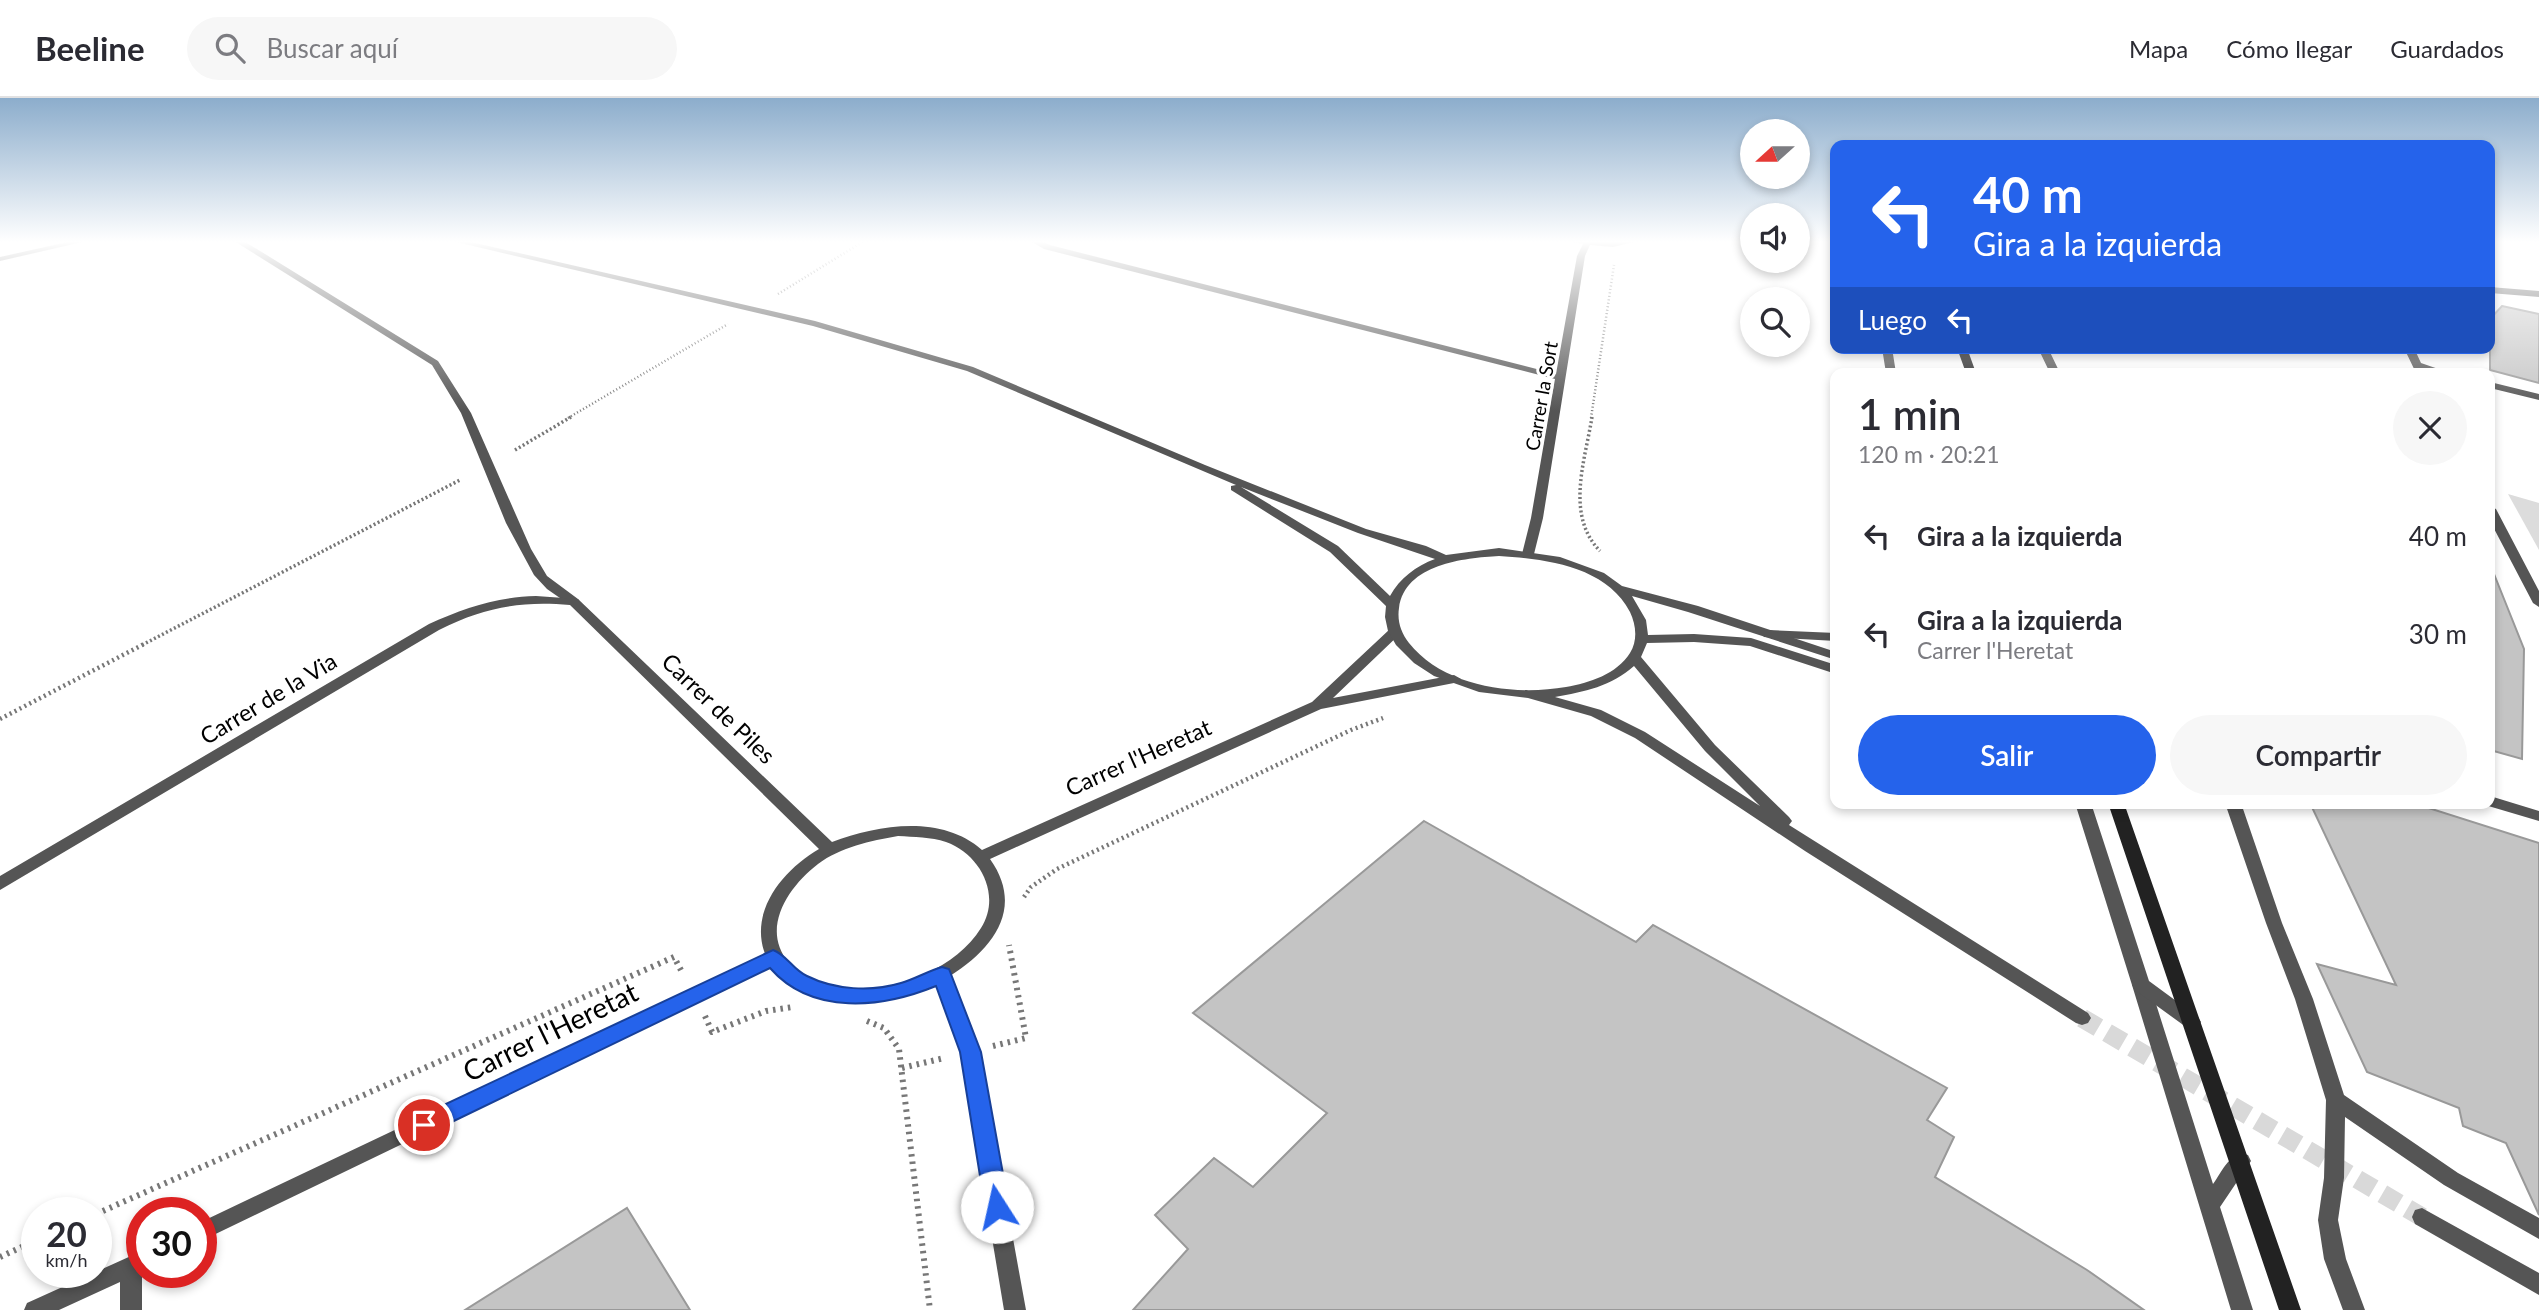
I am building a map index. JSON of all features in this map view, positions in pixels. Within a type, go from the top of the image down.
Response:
[{"type":"main road","points":[[2118,809],[2290,1310]]},
{"type":"street","name":"Carrer de Piles","points":[[329,298],[435,363],[452,383],[497,491],[541,578],[574,602],[830,850]]},
{"type":"street","points":[[705,298],[894,345],[970,369],[1200,467],[1362,531],[1446,559]]},
{"type":"street","points":[[1245,298],[1563,378]]},
{"type":"street","name":"Carrer la Sort","points":[[1528,554],[1563,378],[1575,298]]},
{"type":"street","points":[[2495,386],[2539,397]]},
{"type":"street","points":[[1200,467],[1334,549],[1392,604]]},
{"type":"street","points":[[2495,518],[2539,602]]},
{"type":"street","points":[[1616,587],[1637,612],[1642,625],[1642,639],[1634,657],[1618,673],[1594,685],[1563,692],[1529,694],[1494,691],[1454,679],[1417,658],[1395,632],[1391,618],[1392,604],[1398,590],[1410,577],[1446,559],[1485,553],[1528,554],[1576,566],[1616,587],[1693,608],[1830,654]]},
{"type":"street","name":"Carrer de la Via","points":[[0,884],[408,641],[464,611],[519,599],[574,602]]},
{"type":"street","name":"Carrer l'Heretat","points":[[1317,705],[1395,632]]},
{"type":"street","points":[[1768,634],[1830,637]]},
{"type":"street","points":[[1642,639],[1693,638],[1751,642],[1830,668]]},
{"type":"street","points":[[1634,657],[1710,748],[1811,846]]},
{"type":"street","name":"Carrer l'Heretat","points":[[981,857],[1317,705],[1454,679]]},
{"type":"street","points":[[1529,694],[1596,713],[1640,734],[2082,1018]]},
{"type":"street","points":[[2495,803],[2539,816]]},
{"type":"street","points":[[2085,809],[2242,1310]]},
{"type":"street","points":[[2235,809],[2274,923],[2304,999],[2336,1100],[2333,1178],[2328,1220],[2334,1259],[2354,1310]]},
{"type":"street","points":[[898,831],[919,832],[959,842],[981,857],[993,874],[998,894],[995,915],[984,937],[942,975],[902,991],[860,997],[820,992],[790,977],[773,958],[767,935],[769,916],[777,897],[791,879],[809,863],[830,850],[863,837],[898,831]]},
{"type":"street","name":"Carrer l'Heretat","points":[[217,1224],[773,958]]},
{"type":"street","points":[[942,975],[970,1052],[1015,1310]]},
{"type":"street","points":[[2141,985],[2192,1022]]},
{"type":"street","points":[[2336,1100],[2451,1179],[2539,1229]]},
{"type":"street","points":[[2209,1206],[2241,1161]]},
{"type":"street","points":[[2422,1217],[2539,1285]]},
{"type":"street","points":[[35,1310],[126,1268]]},
{"type":"street","points":[[131,1310],[133,1288]]},
{"type":"path","points":[[515,450],[729,323]]},
{"type":"path","points":[[0,719],[460,480]]},
{"type":"path","points":[[112,1207],[674,957],[712,1032],[766,1011],[796,1007]]},
{"type":"path","points":[[856,1016],[884,1028],[899,1049],[930,1310]]},
{"type":"path","points":[[0,1257],[21,1247]]},
{"type":"shaded area","points":[[2508,494],[2539,503],[2539,550]]},
{"type":"building","points":[[2502,306],[2539,314],[2539,383],[2490,368],[2490,354],[2495,354],[2495,314]]},
{"type":"building","points":[[2495,576],[2524,649],[2522,759],[2495,751]]},
{"type":"building","points":[[2313,809],[2432,809],[2539,843],[2539,1215],[2506,1143],[2463,1126],[2459,1108],[2367,1072],[2317,964],[2396,985]]},
{"type":"building","points":[[1424,821],[1636,942],[1653,925],[1947,1088],[1927,1120],[1954,1137],[1935,1177],[2087,1270],[2144,1310],[1133,1310],[1188,1249],[1155,1215],[1214,1158],[1253,1187],[1327,1113],[1193,1013]]},
{"type":"building","points":[[627,1208],[690,1310],[465,1310]]},
{"type":"tunnel","points":[[2082,1018],[2422,1217]]},
{"type":"route","points":[[424,1125],[773,958],[790,977],[820,992],[860,997],[902,991],[942,975],[970,1052],[997,1207]]}]
